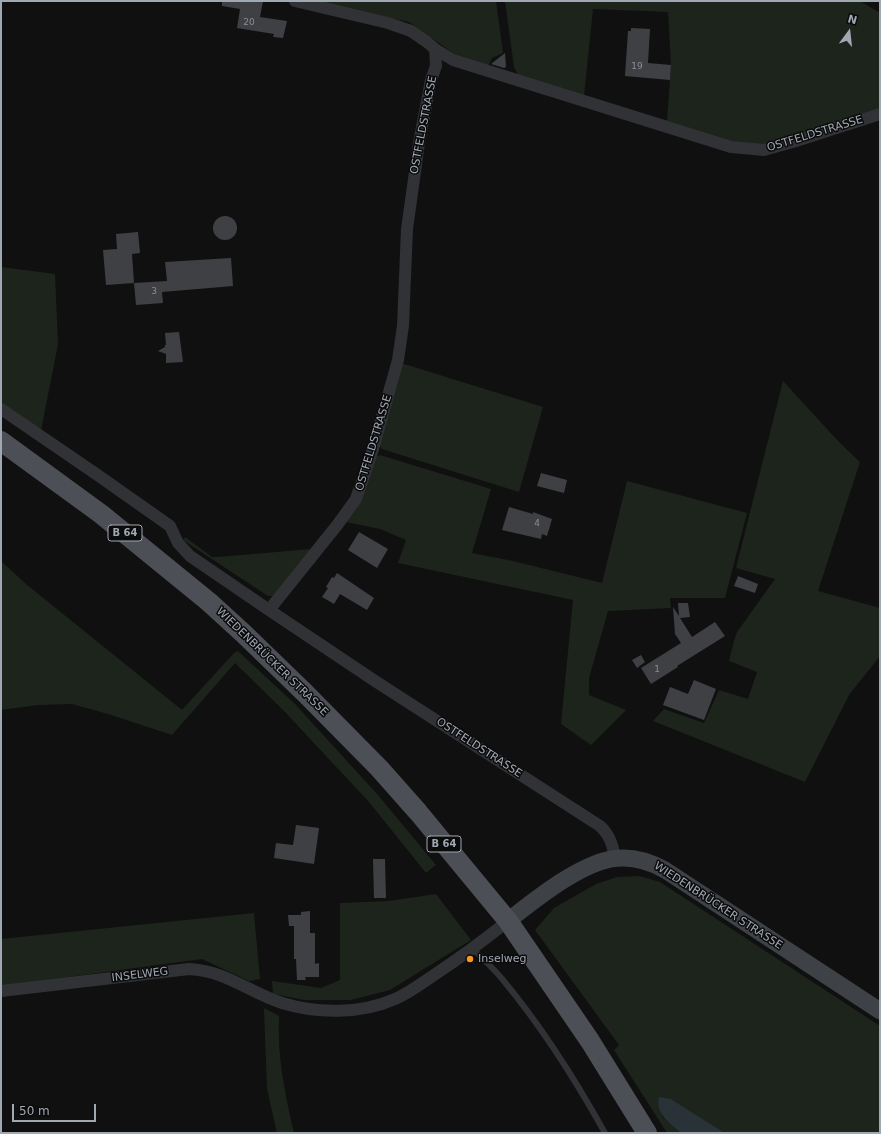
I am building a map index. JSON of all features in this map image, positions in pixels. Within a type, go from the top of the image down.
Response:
[{"type":"main road","name":"WIEDENBRÜCKER STRASSE","points":[[1,441],[137,543],[244,633],[379,768],[418,812],[508,921],[590,1041],[647,1133]]},
{"type":"main road","name":"WIEDENBRÜCKER STRASSE","points":[[508,921],[530,903],[581,869],[597,862],[615,858],[648,862],[661,868],[880,1011]]},
{"type":"street","points":[[295,1],[388,23],[411,31],[453,60]]},
{"type":"street","points":[[435,49],[436,66]]},
{"type":"street","name":"OSTFELDSTRASSE","points":[[269,610],[338,524],[356,499],[373,449],[401,345],[407,229],[419,142],[431,80],[436,66],[453,60],[731,147],[764,150],[880,114]]},
{"type":"street","name":"OSTFELDSTRASSE","points":[[1,409],[170,526],[178,543],[190,556],[375,681],[600,826],[609,836],[615,858]]},
{"type":"street","name":"INSELWEG","points":[[1,991],[189,969],[216,973],[268,998],[296,1006],[325,1010],[354,1009],[382,1004],[411,991],[473,949],[508,921]]},
{"type":"lane","points":[[473,949],[502,978],[544,1034],[585,1098],[605,1133]]},
{"type":"shaded area","points":[[317,1],[496,1],[503,53],[492,58],[488,66],[456,55],[409,22]]},
{"type":"shaded area","points":[[505,1],[860,1],[880,13],[880,108],[783,140],[759,145],[732,142],[667,122],[671,65],[668,12],[593,9],[584,96],[518,75],[514,67]]},
{"type":"shaded area","points":[[1,267],[55,274],[58,344],[41,431],[1,404]]},
{"type":"shaded area","points":[[401,363],[543,407],[519,492],[382,449],[378,444]]},
{"type":"shaded area","points":[[783,381],[839,442],[860,462],[818,591],[880,608],[880,656],[849,695],[805,782],[653,721],[664,709],[704,723],[719,690],[748,699],[757,672],[729,661],[737,632],[775,579],[736,568]]},
{"type":"shaded area","points":[[380,455],[491,489],[472,553],[513,561],[602,583],[627,481],[747,513],[725,598],[670,598],[671,608],[608,611],[589,678],[589,695],[626,710],[591,745],[561,724],[573,600],[398,563],[406,540],[380,529],[346,522],[374,457]]},
{"type":"shaded area","points":[[185,537],[212,557],[311,549],[273,596],[268,596],[183,540]]},
{"type":"shaded area","points":[[1,561],[26,584],[182,710],[234,653],[238,651],[295,704],[378,795],[436,865],[426,873],[369,802],[285,712],[235,663],[172,735],[72,704],[38,705],[1,710]]},
{"type":"shaded area","points":[[639,876],[660,882],[880,1026],[880,1133],[725,1133],[671,1099],[662,1116],[681,1133],[667,1133],[614,1050],[619,1045],[535,930],[554,908],[596,884],[617,877]]},
{"type":"shaded area","points":[[436,894],[471,940],[390,990],[351,1000],[304,1000],[273,994],[272,981],[321,988],[340,980],[340,903],[389,901]]},
{"type":"shaded area","points":[[254,913],[260,979],[249,981],[202,959],[1,986],[1,939]]},
{"type":"shaded area","points":[[264,1008],[279,1016],[280,1060],[294,1133],[277,1133],[267,1089]]},
{"type":"shaded area","points":[[659,1097],[671,1099],[725,1133],[681,1133],[664,1118],[659,1108]]},
{"type":"building","points":[[222,1],[263,1],[260,17],[287,21],[283,38],[273,37],[274,34],[237,28],[240,9],[222,6]]},
{"type":"building","points":[[631,28],[650,29],[648,63],[671,65],[670,80],[625,76],[628,31],[631,31]]},
{"type":"building","points":[[505,53],[506,67],[504,68],[491,64]]},
{"type":"building","points":[[225,216],[234,219],[237,228],[234,237],[225,240],[216,237],[213,228],[216,219]]},
{"type":"building","points":[[138,232],[140,253],[132,254],[134,283],[106,285],[103,250],[117,249],[116,234]]},
{"type":"building","points":[[231,258],[233,286],[162,292],[163,303],[136,305],[134,283],[167,281],[165,262]]},
{"type":"building","points":[[179,332],[183,362],[166,363],[166,354],[158,351],[166,345],[165,333]]},
{"type":"building","points":[[541,473],[567,480],[564,493],[537,486]]},
{"type":"building","points":[[509,507],[533,514],[533,512],[552,519],[547,536],[542,534],[541,539],[502,530]]},
{"type":"building","points":[[359,532],[388,549],[377,568],[348,550]]},
{"type":"building","points":[[337,573],[374,598],[367,610],[340,594],[334,604],[322,597],[328,588],[326,587],[332,577],[334,578]]},
{"type":"building","points":[[738,576],[758,584],[755,593],[734,586]]},
{"type":"building","points":[[678,603],[688,603],[690,617],[680,618],[692,637],[715,622],[725,636],[651,684],[641,668],[681,643],[675,634],[673,607],[679,616]]},
{"type":"building","points":[[641,655],[645,662],[637,668],[632,660]]},
{"type":"building","points":[[694,680],[716,689],[704,720],[663,705],[670,687],[688,694]]},
{"type":"building","points":[[296,825],[319,828],[314,864],[274,858],[276,843],[293,845]]},
{"type":"building","points":[[373,859],[385,859],[386,898],[374,898]]},
{"type":"building","points":[[310,911],[310,933],[315,933],[315,964],[319,963],[319,977],[305,977],[306,980],[297,980],[296,959],[294,959],[294,926],[289,926],[288,915],[301,915],[301,912]]},
{"type":"place","name":"Inselweg","points":[[470,959]]}]
